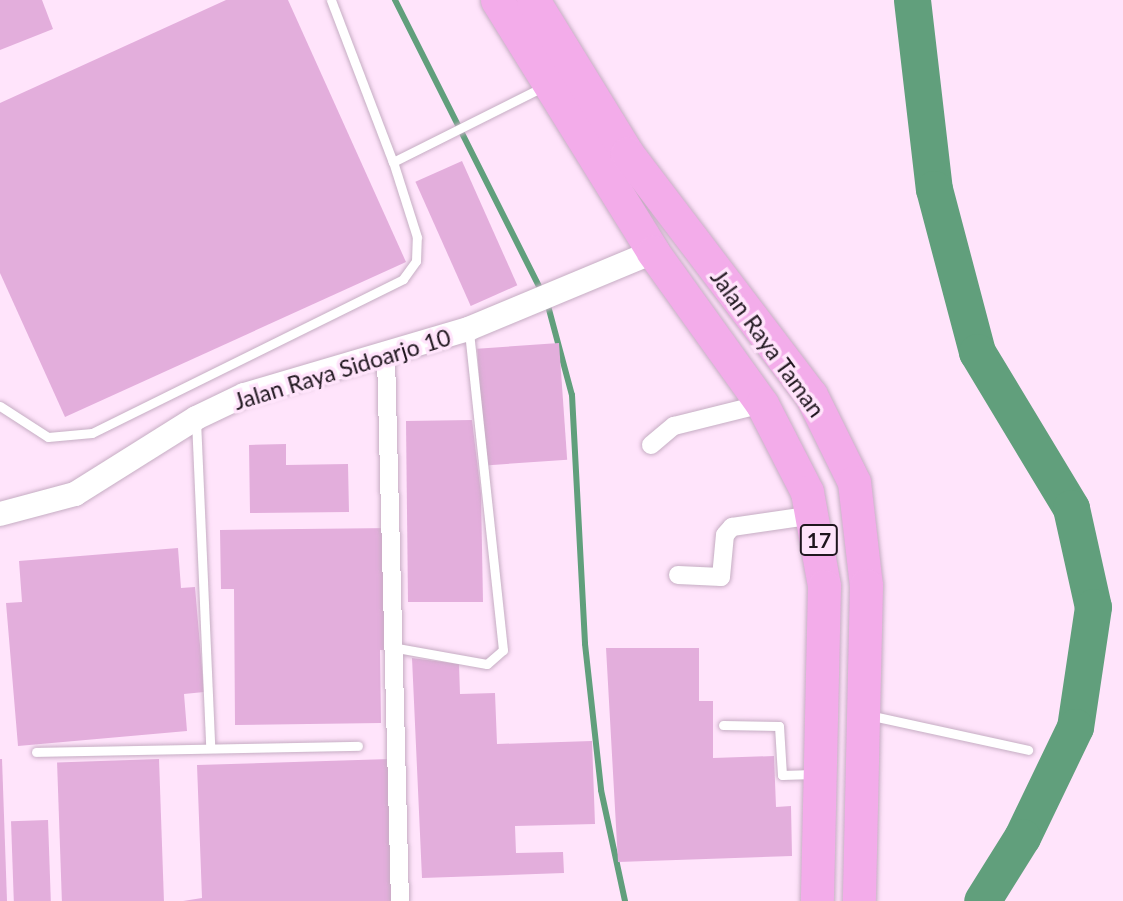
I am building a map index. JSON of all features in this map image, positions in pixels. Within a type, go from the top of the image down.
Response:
[{"type":"highway","name":"Jalan Raya Taman","points":[[497,0],[545,86],[653,252],[762,404],[796,463],[814,515],[824,586],[817,901]]},
{"type":"highway","name":"Jalan Raya Taman","points":[[533,0],[627,153],[811,396],[839,446],[861,525],[863,714],[859,901]]},
{"type":"street","name":"Jalan Raya Sidoarjo 10","points":[[0,514],[75,494],[196,418],[256,392],[386,357],[468,329],[563,292],[653,252]]},
{"type":"street","points":[[386,357],[397,648],[400,901]]},
{"type":"street","points":[[650,445],[674,426],[762,404]]},
{"type":"street","points":[[678,575],[721,577],[725,535],[732,527],[814,515]]},
{"type":"lane","points":[[0,406],[36,433],[82,436],[403,279],[416,261],[417,237],[393,162],[331,0]]},
{"type":"lane","points":[[393,162],[475,124],[545,86]]},
{"type":"lane","points":[[397,648],[487,664],[503,650],[468,329]]},
{"type":"lane","points":[[196,418],[210,747]]},
{"type":"lane","points":[[863,714],[1028,750]]},
{"type":"lane","points":[[723,725],[775,724],[780,730],[782,775],[820,773]]},
{"type":"lane","points":[[36,752],[358,746]]},
{"type":"building","points":[[0,0],[42,0],[53,29],[0,50]]},
{"type":"building","points":[[226,0],[288,0],[406,262],[65,417],[0,273],[0,103]]},
{"type":"building","points":[[462,161],[517,285],[471,306],[415,182]]},
{"type":"building","points":[[559,343],[567,460],[485,465],[477,349]]},
{"type":"building","points":[[472,420],[481,494],[483,602],[408,602],[406,421]]},
{"type":"building","points":[[286,444],[286,465],[348,464],[349,512],[250,513],[249,445]]},
{"type":"building","points":[[393,528],[395,650],[380,650],[381,723],[235,725],[234,589],[221,589],[220,530]]},
{"type":"building","points":[[178,548],[181,588],[195,587],[204,692],[184,694],[187,731],[18,746],[6,603],[22,602],[19,561]]},
{"type":"building","points":[[606,648],[699,648],[699,701],[713,701],[713,758],[774,756],[776,807],[791,806],[792,856],[618,862]]},
{"type":"building","points":[[412,658],[459,664],[460,694],[495,693],[497,744],[592,741],[595,824],[515,826],[516,853],[563,852],[564,873],[422,878]]},
{"type":"building","points":[[2,759],[7,901],[0,901]]},
{"type":"building","points":[[159,759],[164,901],[62,901],[57,763]]},
{"type":"building","points":[[390,759],[395,901],[183,901],[202,898],[197,765]]},
{"type":"building","points":[[48,820],[51,901],[14,901],[11,821]]},
{"type":"waterway","points":[[395,0],[542,292]]},
{"type":"waterway","points":[[912,0],[934,189],[977,352],[1071,508],[1093,607],[1075,727],[1022,837],[982,901]]},
{"type":"waterway","points":[[547,302],[572,395],[585,644],[601,790],[625,901]]}]
